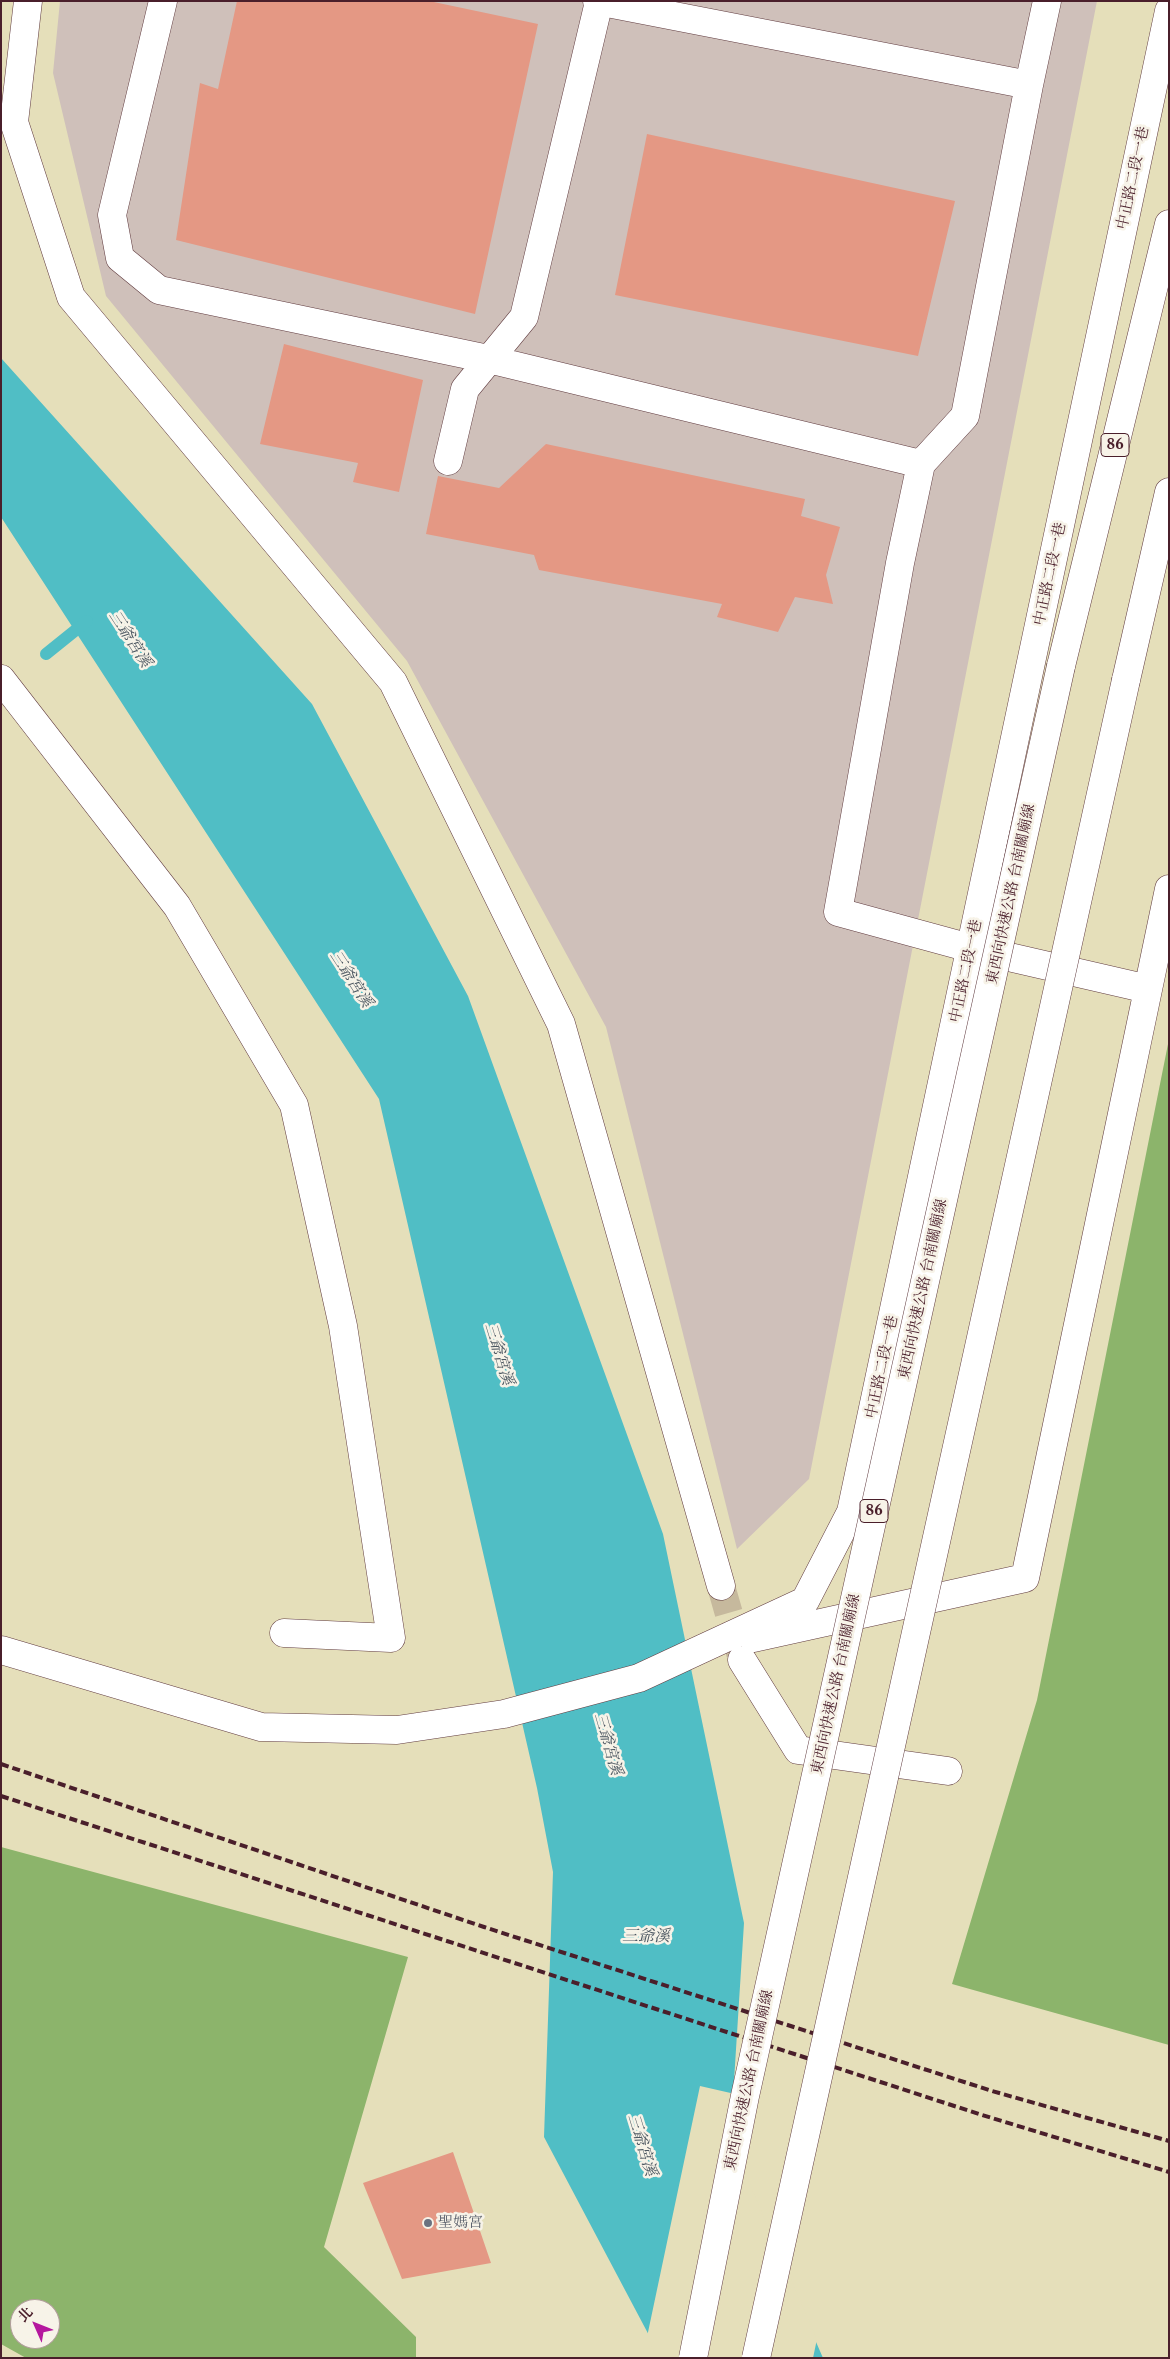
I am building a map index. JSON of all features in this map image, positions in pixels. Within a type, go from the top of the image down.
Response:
[{"type":"main road","points":[[28,1],[14,122],[71,297],[393,682],[561,1024],[721,1586]]},
{"type":"main road","points":[[163,1],[112,215],[120,258],[159,290],[488,359],[922,464]]},
{"type":"main road","points":[[1047,1],[965,416],[922,464],[900,563],[838,912],[970,948],[1148,989]]},
{"type":"main road","points":[[448,461],[465,388],[524,317],[598,2],[1029,85]]},
{"type":"main road","name":"中正路二段一巷","points":[[707,1648],[804,1601],[851,1512],[1169,11]]},
{"type":"main road","name":"東西向快速公路 台南關廟線","points":[[693,2358],[747,2086],[1061,666],[1169,224]]},
{"type":"main road","points":[[756,2358],[1169,492]]},
{"type":"main road","points":[[1,679],[177,906],[294,1105],[343,1326],[391,1638],[284,1633]]},
{"type":"main road","points":[[1,1650],[261,1727],[396,1730],[513,1712],[638,1678],[707,1648],[1025,1578],[1169,889]]},
{"type":"main road","points":[[742,1660],[798,1750],[948,1771]]},
{"type":"shaded area","points":[[60,1],[1097,1],[809,1479],[737,1549],[606,1027],[407,661],[106,296],[53,73]]},
{"type":"green space","points":[[1169,1039],[1169,2045],[952,1984],[1037,1700]]},
{"type":"green space","points":[[1,1847],[408,1957],[324,2247],[416,2337],[416,2358],[26,2358],[1,2344]]},
{"type":"water","name":"三爺溪","points":[[1,358],[312,704],[468,996],[663,1534],[744,1923],[730,2144],[823,2358],[661,2358],[544,2137],[553,1872],[537,1788],[379,1099],[1,517]]},
{"type":"pier","points":[[700,2086],[735,2094],[732,2143],[817,2339],[813,2358],[658,2358],[647,2337]]},
{"type":"building","points":[[237,1],[429,1],[538,24],[475,314],[176,240],[200,83],[218,89]]},
{"type":"building","points":[[647,134],[955,201],[918,356],[615,295]]},
{"type":"building","points":[[284,344],[423,380],[399,492],[353,482],[358,463],[260,444]]},
{"type":"building","points":[[546,444],[805,499],[801,516],[840,527],[826,575],[833,604],[795,597],[778,632],[717,617],[722,604],[539,570],[534,555],[426,534],[438,476],[499,488]]},
{"type":"building","name":"聖媽宮","points":[[453,2152],[491,2263],[402,2279],[363,2183]]},
{"type":"waterway","points":[[46,654],[87,621]]},
{"type":"tunnel","points":[[721,1586],[741,1656]]},
{"type":"railway","points":[[1,1764],[484,1927],[992,2091],[1169,2141]]},
{"type":"railway","points":[[1,1796],[982,2115],[1169,2172]]},
{"type":"place","name":"聖媽宮","points":[[428,2223]]},
{"type":"water label","name":"三爺宮溪","points":[[130,639]]},
{"type":"water label","name":"三爺宮溪","points":[[351,979]]},
{"type":"water label","name":"三爺宮溪","points":[[499,1354]]},
{"type":"water label","name":"三爺宮溪","points":[[608,1744]]},
{"type":"water label","name":"三爺宮溪","points":[[642,2145]]}]
